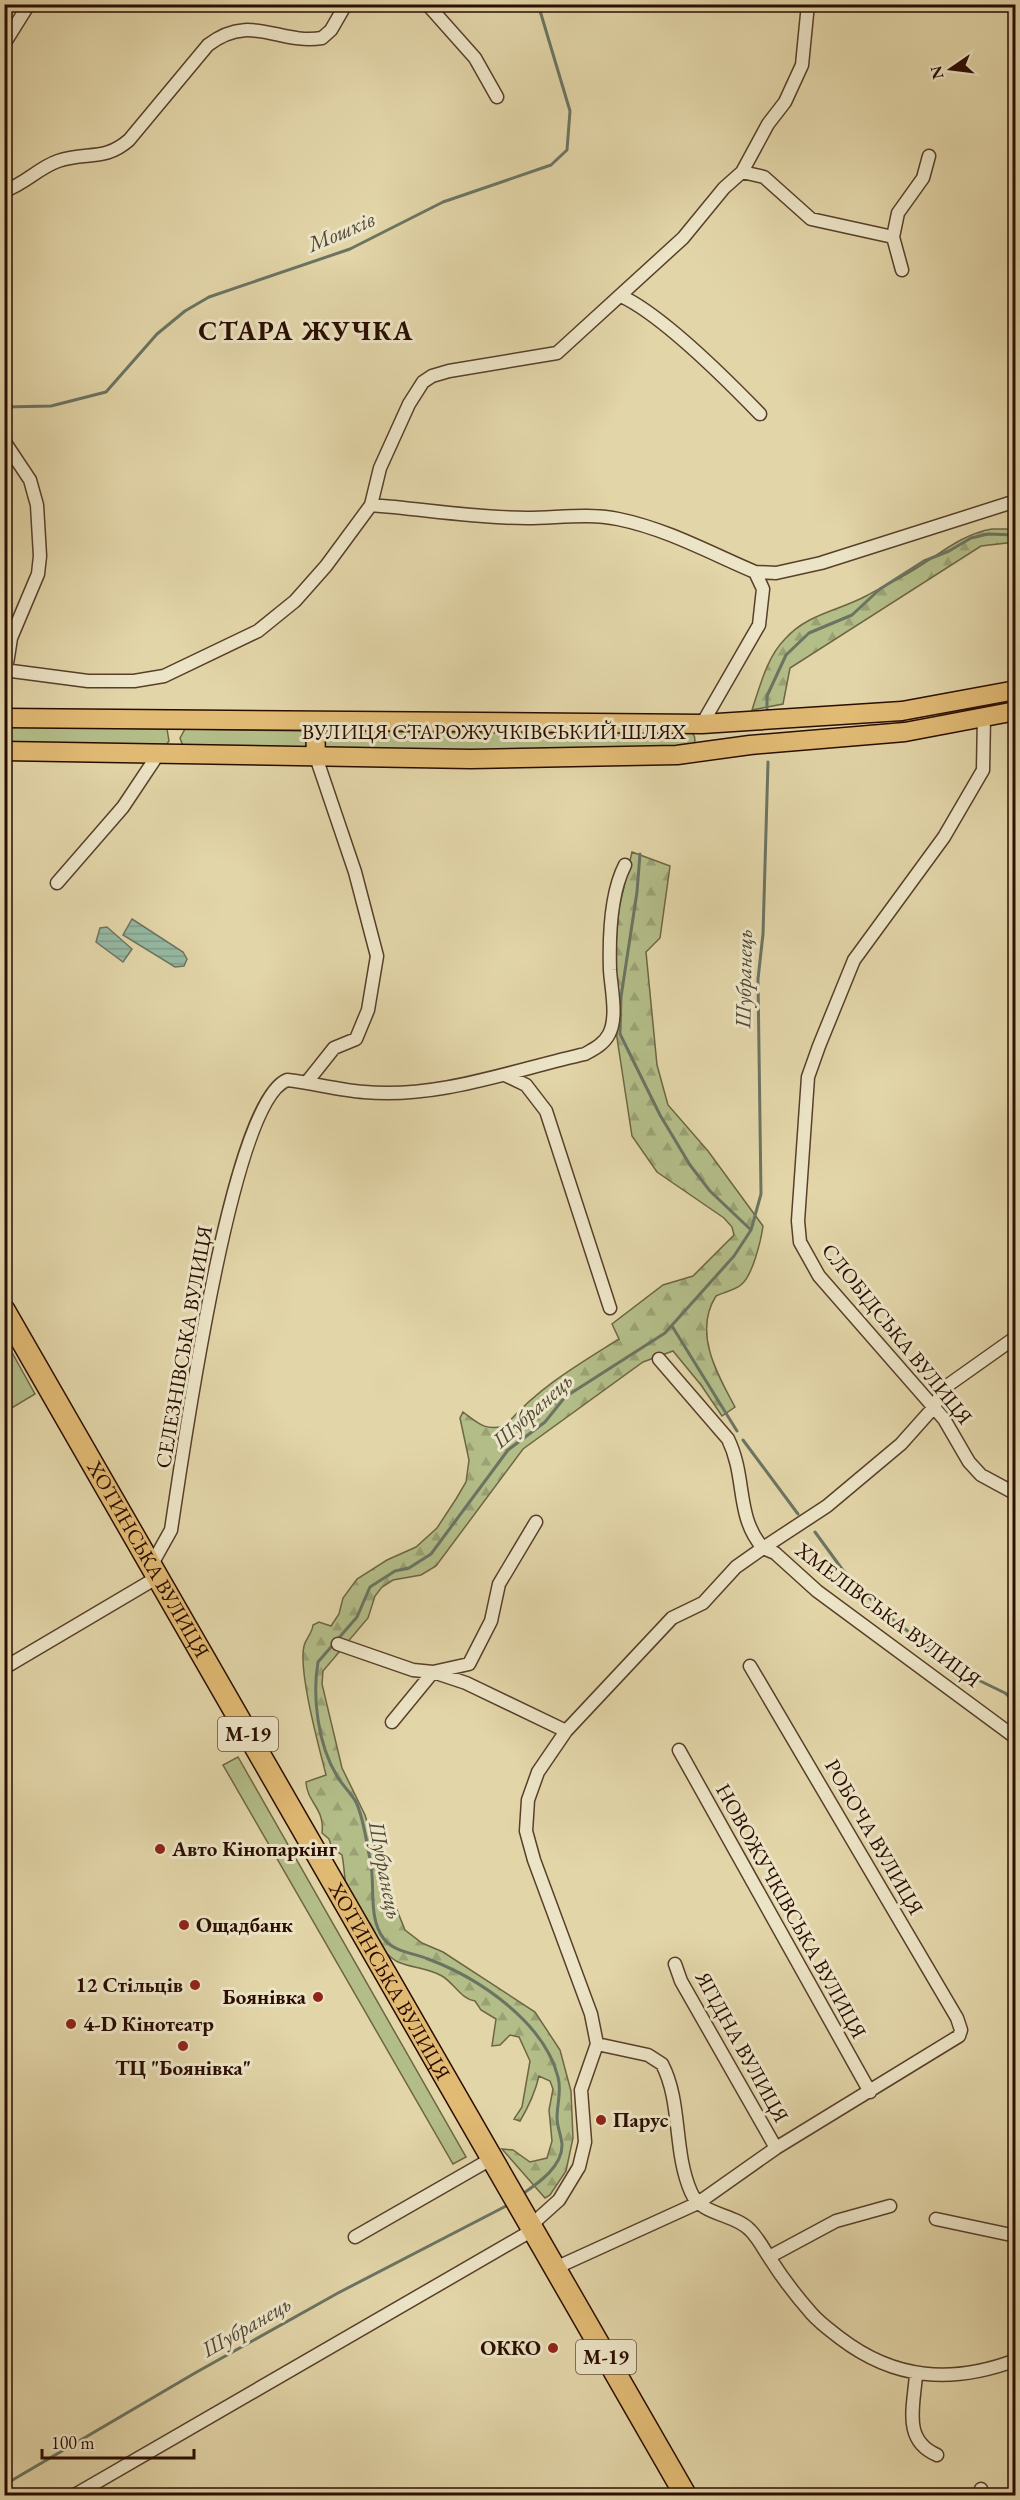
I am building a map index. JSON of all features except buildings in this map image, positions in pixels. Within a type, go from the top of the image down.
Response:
[{"type":"highway","name":"ХОТИНСЬКА ВУЛИЦЯ","points":[[4,1310],[528,2226],[686,2496]]},
{"type":"main road","name":"ВУЛИЦЯ СТАРОЖУЧКІВСЬКИЙ ШЛЯХ","points":[[4,718],[702,724],[902,711],[1016,690]]},
{"type":"main road","points":[[902,711],[905,732]]},
{"type":"main road","name":"ВУЛИЦЯ СТАРОЖУЧКІВСЬКИЙ ШЛЯХ","points":[[4,751],[471,759],[702,754],[750,745],[905,732],[1016,711]]},
{"type":"main road","points":[[166,753],[174,720]]},
{"type":"main road","points":[[315,722],[316,757]]},
{"type":"main road","points":[[702,724],[702,754]]},
{"type":"street","points":[[4,44],[29,4]]},
{"type":"street","points":[[4,191],[19,186],[61,159],[103,155],[117,151],[129,140],[208,45],[220,36],[251,28],[296,38],[322,38],[331,30],[346,4]]},
{"type":"street","points":[[427,4],[470,51],[497,97]]},
{"type":"street","points":[[4,441],[30,480],[37,505],[40,556],[38,574],[11,638],[5,670],[88,681],[134,681],[164,676],[206,658],[258,631],[295,601],[326,566],[371,505],[380,468],[398,422],[423,382],[432,376],[449,371],[557,352],[683,238],[724,188],[742,172],[768,124],[785,102],[802,65],[808,4]]},
{"type":"street","points":[[902,270],[893,237],[898,213],[923,178],[928,156]]},
{"type":"street","points":[[742,172],[764,177],[811,219],[893,237]]},
{"type":"street","points":[[621,296],[632,301],[673,334],[734,387],[760,414]]},
{"type":"street","points":[[371,505],[464,516],[528,518],[594,516],[618,519],[706,548],[755,572],[776,573],[821,563],[1016,501]]},
{"type":"street","points":[[702,724],[759,625],[762,589],[755,572]]},
{"type":"street","name":"СЛОБІДСЬКА ВУЛИЦЯ","points":[[984,717],[983,770],[967,801],[938,845],[854,960],[808,1077],[798,1221],[800,1242],[819,1276],[934,1407],[954,1432],[969,1462],[981,1475],[1016,1494]]},
{"type":"street","points":[[57,883],[166,753]]},
{"type":"street","points":[[307,1082],[334,1048],[356,1039],[368,1010],[377,956],[355,872],[316,757]]},
{"type":"street","name":"СЕЛЕЗНІВСЬКА ВУЛИЦЯ","points":[[155,1571],[171,1530],[218,1250],[252,1135],[267,1098],[277,1084],[287,1080],[364,1092],[395,1093],[453,1086],[505,1076],[540,1064],[585,1054],[601,1045],[610,1033],[612,997],[610,942],[615,902],[625,865]]},
{"type":"street","points":[[505,1076],[526,1085],[546,1111],[610,1308]]},
{"type":"street","points":[[73,2496],[528,2226],[559,2200],[579,2167],[585,2142],[581,2090],[597,2044],[591,2014],[534,1860],[526,1831],[528,1800],[538,1772],[566,1731],[672,1618],[703,1603],[736,1567],[827,1506],[902,1444],[934,1407],[944,1388],[1016,1337]]},
{"type":"street","points":[[659,1359],[728,1439],[735,1454],[746,1522],[764,1548]]},
{"type":"street","points":[[392,1722],[433,1672],[469,1664],[491,1622],[499,1584],[536,1522]]},
{"type":"street","name":"ХМЕЛІВСЬКА ВУЛИЦЯ","points":[[764,1548],[776,1553],[817,1591],[1016,1738]]},
{"type":"street","points":[[4,1668],[155,1571]]},
{"type":"street","points":[[338,1644],[413,1670],[433,1672],[466,1683],[566,1731]]},
{"type":"street","name":"РОБОЧА ВУЛИЦЯ","points":[[750,1666],[957,2018],[961,2030],[956,2040],[870,2092]]},
{"type":"street","name":"НОВОЖУЧКІВСЬКА ВУЛИЦЯ","points":[[679,1750],[870,2092]]},
{"type":"street","name":"ЯГІДНА ВУЛИЦЯ","points":[[675,1964],[681,1981],[776,2148]]},
{"type":"street","points":[[597,2044],[648,2055],[662,2064],[673,2097],[680,2156],[692,2195],[698,2203],[710,2210],[743,2222],[814,2316],[837,2336],[868,2358],[916,2374],[975,2373],[1016,2360]]},
{"type":"street","points":[[553,2269],[698,2203],[776,2148],[870,2092]]},
{"type":"street","points":[[355,2237],[493,2163]]},
{"type":"street","points":[[769,2257],[836,2221],[890,2206]]},
{"type":"street","points":[[936,2219],[1016,2236]]},
{"type":"street","points":[[916,2374],[914,2435],[924,2450],[937,2455]]},
{"type":"green space","points":[[992,529],[1015,529],[1015,542],[981,546],[790,668],[783,704],[752,710],[773,654],[785,639],[803,624],[897,580],[961,540]]},
{"type":"green space","points":[[4,726],[167,729],[169,741],[163,749],[5,747]]},
{"type":"green space","points":[[185,729],[307,731],[307,751],[184,749],[180,738]]},
{"type":"green space","points":[[688,730],[694,735],[695,741],[694,746],[688,749],[323,752],[323,731],[566,734]]},
{"type":"green space","points":[[632,852],[670,866],[660,938],[646,952],[657,1065],[668,1105],[708,1151],[763,1226],[750,1273],[737,1288],[716,1296],[709,1310],[707,1338],[710,1353],[735,1407],[722,1416],[701,1385],[673,1351],[643,1362],[523,1449],[436,1566],[421,1575],[393,1580],[382,1587],[375,1596],[368,1618],[323,1671],[322,1684],[342,1768],[365,1815],[385,1880],[405,1930],[422,1943],[443,1952],[535,2012],[560,2050],[571,2091],[573,2138],[566,2171],[550,2195],[545,2198],[502,2149],[513,2150],[530,2162],[547,2158],[552,2141],[549,2110],[553,2089],[550,2081],[539,2076],[534,2094],[520,2121],[514,2119],[522,2107],[530,2061],[519,2037],[510,2035],[500,2045],[492,2046],[496,2019],[481,2010],[475,2001],[462,1994],[442,1976],[403,1964],[392,1958],[370,1934],[349,1900],[342,1855],[332,1848],[329,1839],[322,1833],[319,1811],[307,1789],[306,1782],[326,1775],[310,1709],[303,1658],[304,1646],[313,1625],[319,1622],[331,1626],[339,1614],[343,1598],[357,1579],[387,1560],[416,1547],[437,1528],[456,1499],[466,1482],[469,1460],[460,1418],[463,1412],[487,1427],[505,1426],[545,1388],[619,1339],[612,1324],[663,1285],[693,1276],[734,1235],[732,1227],[724,1218],[657,1172],[632,1136],[617,1038],[614,967],[619,908]]},
{"type":"green space","points":[[5,1340],[35,1394],[4,1412]]},
{"type":"green space","points":[[238,1757],[466,2157],[453,2164],[223,1765]]},
{"type":"shaded area","points":[[132,919],[183,952],[187,959],[184,966],[175,967],[123,935]]},
{"type":"shaded area","points":[[107,927],[132,949],[123,962],[96,942],[100,928]]},
{"type":"waterway","name":"Мошків","points":[[4,407],[51,406],[106,392],[157,334],[185,311],[209,297],[350,249],[443,202],[551,165],[567,150],[570,111],[538,4]]},
{"type":"waterway","name":"Шубранець","points":[[767,712],[767,696],[786,655],[809,633],[852,615],[880,589],[924,561],[949,551],[971,538],[988,534],[1016,535]]},
{"type":"waterway","name":"Шубранець","points":[[521,2195],[548,2174],[561,2152],[562,2144],[557,2118],[558,2077],[539,2038],[507,2005],[488,1990],[448,1967],[404,1952],[393,1947],[384,1939],[375,1921],[372,1869],[361,1816],[356,1802],[330,1764],[321,1736],[316,1705],[318,1662],[357,1617],[370,1587],[395,1571],[409,1568],[431,1554],[508,1450],[545,1422],[565,1397],[665,1333],[734,1256],[751,1230],[761,1194],[758,979],[763,934],[768,762]]},
{"type":"waterway","points":[[640,854],[637,892],[621,997],[620,1034],[660,1115],[690,1165],[710,1191],[751,1230]]},
{"type":"waterway","points":[[672,1326],[737,1431]]},
{"type":"waterway","points":[[743,1440],[798,1514]]},
{"type":"waterway","points":[[815,1532],[842,1569],[885,1614],[957,1668]]},
{"type":"waterway","points":[[970,1676],[1005,1693],[1016,1702]]},
{"type":"waterway","name":"Шубранець","points":[[4,2485],[195,2373],[338,2293],[508,2205]]},
{"type":"place","name":"Авто Кінопаркінг","points":[[160,1849]]},
{"type":"place","name":"Ощадбанк","points":[[184,1925]]},
{"type":"place","name":"12 Стільців","points":[[195,1985]]},
{"type":"place","name":"Боянівка","points":[[318,1997]]},
{"type":"place","name":"4-D Кінотеатр","points":[[71,2024]]},
{"type":"place","name":"ТЦ \"Боянівка\"","points":[[183,2046]]},
{"type":"place","name":"Парус","points":[[601,2120]]},
{"type":"place","name":"ОККО","points":[[553,2348]]},
{"type":"district","name":"СТАРА ЖУЧКА","points":[[306,331]]}]
